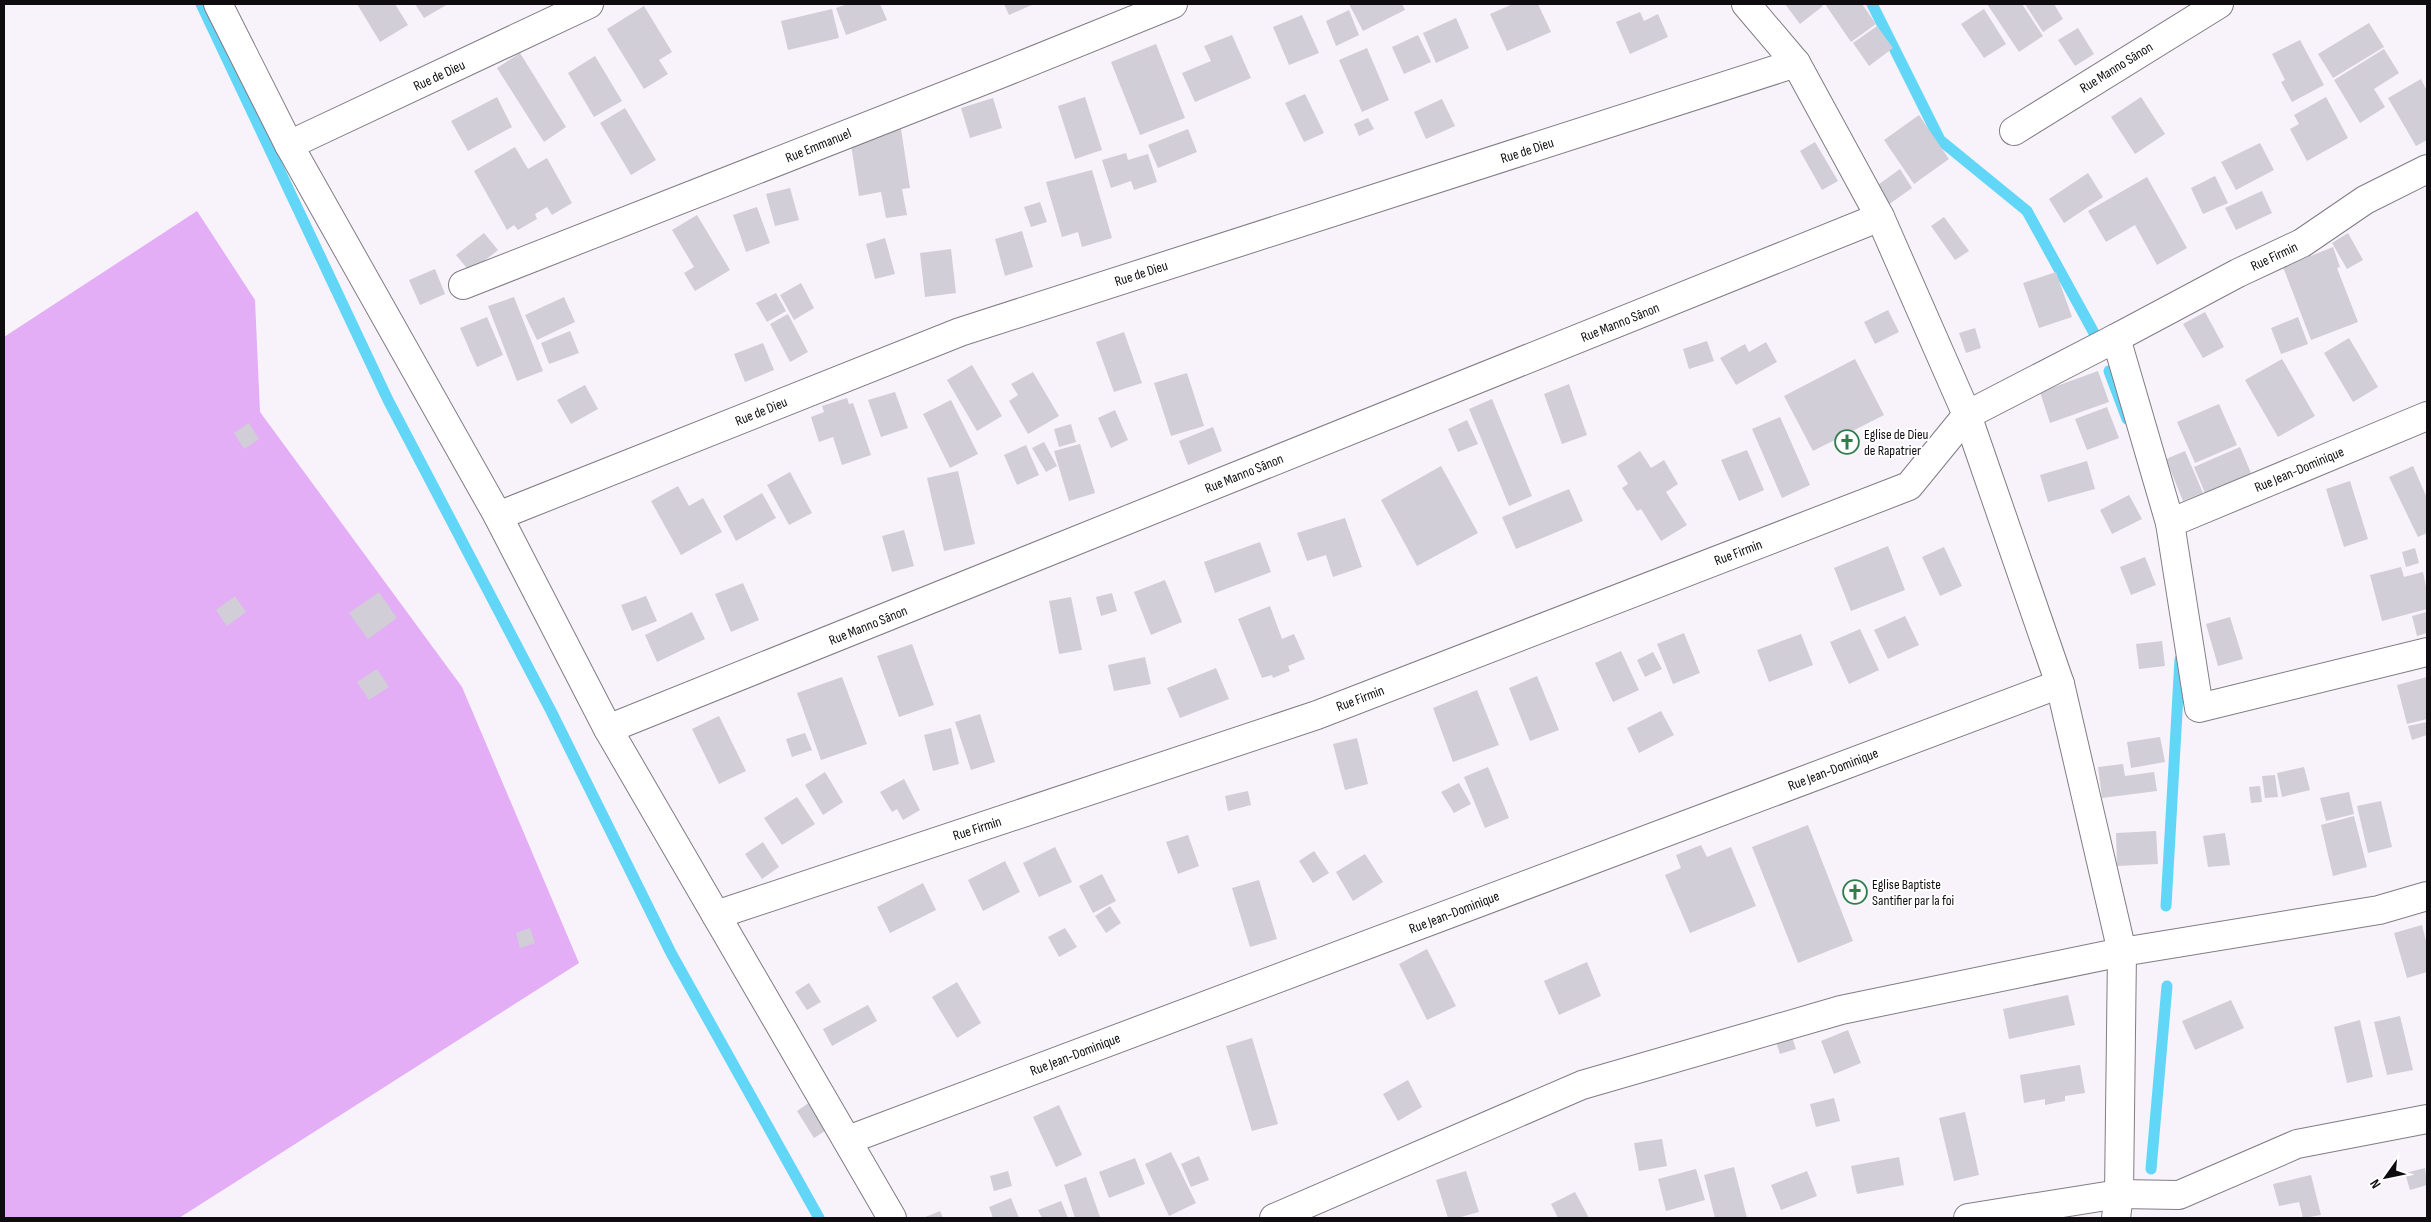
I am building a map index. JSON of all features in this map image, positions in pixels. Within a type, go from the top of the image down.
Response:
[{"type":"street","points":[[218,4],[289,145],[498,516],[608,729],[892,1218]]},
{"type":"street","name":"Rue de Dieu","points":[[289,145],[589,4]]},
{"type":"street","name":"Rue Emmanuel","points":[[463,285],[1173,4]]},
{"type":"street","points":[[1746,4],[1796,63],[1880,217],[1967,415],[2060,684],[2122,952],[2118,1206]]},
{"type":"street","name":"Rue Manno Sânon","points":[[2014,131],[2219,4]]},
{"type":"street","name":"Rue de Dieu","points":[[498,516],[960,332],[1796,63]]},
{"type":"street","name":"Rue Firmin","points":[[716,915],[1317,715],[1909,486],[1967,415],[2238,273],[2302,243],[2365,200],[2427,168]]},
{"type":"street","name":"Rue Manno Sânon","points":[[608,729],[1880,217]]},
{"type":"street","points":[[2116,338],[2170,523],[2199,708],[2427,652]]},
{"type":"street","name":"Rue Jean-Dominique","points":[[2170,523],[2427,416]]},
{"type":"street","name":"Rue Jean-Dominique","points":[[848,1140],[2060,684]]},
{"type":"street","points":[[1274,1218],[1582,1085],[1840,1010],[2122,952],[2379,910],[2427,896]]},
{"type":"street","points":[[1968,1218],[2118,1206],[2180,1195],[2297,1144],[2427,1119]]},
{"type":"shaded area","points":[[197,211],[255,300],[260,412],[462,687],[579,963],[179,1218],[4,1218],[4,337]]},
{"type":"building","points":[[357,4],[395,4],[408,25],[380,42]]},
{"type":"building","points":[[415,4],[448,4],[424,18]]},
{"type":"building","points":[[848,4],[880,4],[887,20],[846,35],[836,8]]},
{"type":"building","points":[[1004,4],[1034,4],[1009,15]]},
{"type":"building","points":[[1349,4],[1402,4],[1405,10],[1363,31]]},
{"type":"building","points":[[1513,4],[1538,4],[1551,32],[1507,51],[1490,14]]},
{"type":"building","points":[[1785,4],[1821,4],[1823,6],[1800,24]]},
{"type":"building","points":[[1825,4],[1862,4],[1876,24],[1851,42]]},
{"type":"building","points":[[1987,4],[2022,4],[2043,36],[2019,52]]},
{"type":"building","points":[[2025,4],[2054,4],[2063,19],[2043,32]]},
{"type":"building","points":[[644,6],[672,52],[659,60],[668,74],[644,89],[607,29]]},
{"type":"building","points":[[832,9],[839,38],[788,50],[781,21]]},
{"type":"building","points":[[1984,9],[2006,44],[1984,58],[1961,24]]},
{"type":"building","points":[[1349,10],[1359,35],[1336,46],[1326,21]]},
{"type":"building","points":[[1640,12],[1644,21],[1658,14],[1668,37],[1630,54],[1616,22]]},
{"type":"building","points":[[1302,15],[1319,53],[1289,65],[1273,27]]},
{"type":"building","points":[[1456,18],[1469,48],[1436,63],[1423,33]]},
{"type":"building","points":[[2369,23],[2384,47],[2333,78],[2318,54]]},
{"type":"building","points":[[1877,26],[1893,48],[1869,66],[1853,43]]},
{"type":"building","points":[[2078,28],[2094,54],[2075,66],[2058,40]]},
{"type":"building","points":[[1232,35],[1251,78],[1195,102],[1182,73],[1211,61],[1204,46]]},
{"type":"building","points":[[1418,35],[1431,62],[1404,74],[1392,47]]},
{"type":"building","points":[[2300,40],[2324,85],[2292,102],[2281,82],[2285,80],[2272,54]]},
{"type":"building","points":[[1156,44],[1185,118],[1140,135],[1111,62]]},
{"type":"building","points":[[1367,48],[1389,100],[1362,112],[1339,60]]},
{"type":"building","points":[[2384,49],[2399,73],[2374,89],[2385,107],[2360,123],[2334,80]]},
{"type":"building","points":[[520,53],[566,127],[544,142],[497,68]]},
{"type":"building","points":[[595,56],[622,101],[594,117],[568,73]]},
{"type":"building","points":[[2421,79],[2427,91],[2427,140],[2416,146],[2388,98]]},
{"type":"building","points":[[1305,94],[1324,133],[1304,142],[1285,103]]},
{"type":"building","points":[[497,97],[512,127],[468,151],[451,121]]},
{"type":"building","points":[[1085,97],[1102,150],[1075,159],[1058,106]]},
{"type":"building","points":[[2141,97],[2165,134],[2135,154],[2111,117]]},
{"type":"building","points":[[2326,97],[2348,138],[2307,161],[2290,129],[2299,124],[2294,115]]},
{"type":"building","points":[[993,98],[1002,128],[970,138],[961,108]]},
{"type":"building","points":[[1442,99],[1455,126],[1426,139],[1414,112]]},
{"type":"building","points":[[625,108],[656,160],[631,175],[600,123]]},
{"type":"building","points":[[1919,115],[1949,159],[1914,184],[1884,140]]},
{"type":"building","points":[[1368,118],[1374,129],[1359,136],[1354,124]]},
{"type":"building","points":[[901,129],[910,188],[902,189],[907,215],[886,218],[881,192],[859,196],[850,138]]},
{"type":"building","points":[[1188,129],[1197,152],[1158,168],[1148,145]]},
{"type":"building","points":[[1815,142],[1838,181],[1822,190],[1800,151]]},
{"type":"building","points":[[2260,143],[2274,170],[2236,190],[2221,162]]},
{"type":"building","points":[[515,147],[528,169],[547,158],[572,203],[552,215],[547,207],[535,214],[537,219],[518,230],[514,225],[507,230],[474,171]]},
{"type":"building","points":[[1126,153],[1128,160],[1148,154],[1157,182],[1134,190],[1131,181],[1111,188],[1102,160]]},
{"type":"building","points":[[1900,169],[1912,188],[1888,205],[1875,187]]},
{"type":"building","points":[[1092,170],[1112,238],[1082,247],[1078,232],[1062,237],[1046,182]]},
{"type":"building","points":[[2088,173],[2103,197],[2064,223],[2049,199]]},
{"type":"building","points":[[2215,176],[2228,203],[2203,214],[2191,188]]},
{"type":"building","points":[[2147,177],[2187,248],[2157,265],[2135,225],[2106,242],[2088,211]]},
{"type":"building","points":[[790,188],[799,220],[775,226],[766,194]]},
{"type":"building","points":[[2262,191],[2272,213],[2236,230],[2225,208]]},
{"type":"building","points":[[1040,202],[1047,222],[1031,227],[1024,207]]},
{"type":"building","points":[[757,207],[770,243],[746,252],[733,215]]},
{"type":"building","points":[[697,215],[730,270],[695,291],[684,273],[694,267],[672,230]]},
{"type":"building","points":[[1944,217],[1969,251],[1955,260],[1931,226]]},
{"type":"building","points":[[1022,231],[1033,267],[1005,276],[995,239]]},
{"type":"building","points":[[484,233],[498,250],[470,272],[456,255]]},
{"type":"building","points":[[2348,233],[2363,260],[2347,269],[2332,243]]},
{"type":"building","points":[[885,238],[895,274],[875,279],[866,244]]},
{"type":"building","points":[[2333,247],[2340,267],[2337,268],[2358,322],[2311,340],[2283,267]]},
{"type":"building","points":[[951,249],[956,293],[925,297],[920,253]]},
{"type":"building","points":[[435,269],[445,294],[420,305],[409,280]]},
{"type":"building","points":[[2056,272],[2072,317],[2039,328],[2023,283]]},
{"type":"building","points":[[801,283],[814,308],[794,320],[780,295]]},
{"type":"building","points":[[776,293],[786,311],[767,322],[756,303]]},
{"type":"building","points":[[514,297],[543,371],[517,381],[488,306]]},
{"type":"building","points":[[564,297],[575,322],[537,340],[525,315]]},
{"type":"building","points":[[1888,310],[1899,332],[1875,344],[1864,322]]},
{"type":"building","points":[[2205,312],[2224,347],[2203,358],[2183,324]]},
{"type":"building","points":[[788,314],[808,352],[790,362],[770,324]]},
{"type":"building","points":[[487,317],[503,355],[477,367],[460,328]]},
{"type":"building","points":[[2298,317],[2308,344],[2281,354],[2271,328]]},
{"type":"building","points":[[1975,328],[1981,348],[1966,353],[1959,333]]},
{"type":"building","points":[[570,331],[579,353],[549,364],[541,343]]},
{"type":"building","points":[[1124,332],[1142,383],[1114,392],[1096,342]]},
{"type":"building","points":[[2349,338],[2378,387],[2353,402],[2324,353]]},
{"type":"building","points":[[1707,341],[1714,361],[1689,369],[1683,349]]},
{"type":"building","points":[[1766,342],[1777,362],[1736,385],[1720,358],[1745,344],[1749,352]]},
{"type":"building","points":[[763,343],[774,370],[745,382],[734,354]]},
{"type":"building","points":[[1855,359],[1884,415],[1813,451],[1784,396]]},
{"type":"building","points":[[2282,359],[2315,416],[2278,437],[2245,380]]},
{"type":"building","points":[[972,365],[1002,416],[977,431],[947,380]]},
{"type":"building","points":[[2098,371],[2109,402],[2050,423],[2040,392]]},
{"type":"building","points":[[1033,372],[1059,416],[1028,434],[1009,401],[1018,395],[1011,384]]},
{"type":"building","points":[[1187,373],[1204,426],[1171,436],[1154,383]]},
{"type":"building","points":[[1569,384],[1587,435],[1562,444],[1544,394]]},
{"type":"building","points":[[585,385],[598,409],[571,424],[557,400]]},
{"type":"building","points":[[895,392],[908,428],[881,437],[868,400]]},
{"type":"building","points":[[847,398],[849,404],[853,403],[871,455],[842,465],[833,437],[819,442],[811,417],[824,412],[822,406]]},
{"type":"building","points":[[1492,399],[1532,496],[1509,506],[1469,409]]},
{"type":"building","points":[[951,400],[978,454],[950,468],[923,414]]},
{"type":"building","points":[[2219,404],[2237,445],[2195,463],[2177,422]]},
{"type":"building","points":[[2107,407],[2119,438],[2087,450],[2075,419]]},
{"type":"building","points":[[1115,410],[1128,440],[1111,448],[1098,418]]},
{"type":"building","points":[[1780,417],[1810,485],[1782,498],[1752,429]]},
{"type":"building","points":[[1467,420],[1478,444],[1458,452],[1448,429]]},
{"type":"building","points":[[249,423],[259,439],[244,449],[234,433]]},
{"type":"building","points":[[1071,424],[1076,442],[1059,447],[1054,429]]},
{"type":"building","points":[[1213,427],[1222,451],[1188,465],[1179,441]]},
{"type":"building","points":[[1044,442],[1057,466],[1046,472],[1032,448]]},
{"type":"building","points":[[1080,444],[1095,493],[1069,501],[1054,451]]},
{"type":"building","points":[[1026,445],[1039,475],[1017,485],[1004,455]]},
{"type":"building","points":[[2240,447],[2251,473],[2205,493],[2194,467]]},
{"type":"building","points":[[1747,450],[1764,490],[1739,501],[1721,460]]},
{"type":"building","points":[[1640,451],[1651,468],[1664,460],[1678,484],[1666,492],[1687,525],[1661,541],[1641,509],[1637,511],[1622,488],[1628,484],[1617,466]]},
{"type":"building","points":[[2185,451],[2203,493],[2183,501],[2166,459]]},
{"type":"building","points":[[2087,461],[2095,489],[2048,502],[2040,475]]},
{"type":"building","points":[[1441,466],[1478,533],[1417,566],[1381,500]]},
{"type":"building","points":[[2413,466],[2427,498],[2427,533],[2418,537],[2389,477]]},
{"type":"building","points":[[958,471],[975,544],[944,551],[927,478]]},
{"type":"building","points":[[790,472],[812,513],[789,525],[767,485]]},
{"type":"building","points":[[2350,481],[2368,539],[2344,547],[2326,489]]},
{"type":"building","points":[[678,486],[689,506],[703,498],[722,532],[681,555],[651,501]]},
{"type":"building","points":[[1569,489],[1583,521],[1516,549],[1502,517]]},
{"type":"building","points":[[762,493],[776,518],[736,541],[723,516]]},
{"type":"building","points":[[2129,495],[2142,519],[2112,534],[2100,510]]},
{"type":"building","points":[[1345,518],[1362,567],[1333,577],[1326,555],[1307,561],[1297,533]]},
{"type":"building","points":[[904,530],[914,566],[892,572],[882,536]]},
{"type":"building","points":[[1260,542],[1271,572],[1215,593],[1204,562]]},
{"type":"building","points":[[1888,546],[1905,590],[1851,611],[1834,568]]},
{"type":"building","points":[[1944,547],[1962,586],[1940,596],[1922,557]]},
{"type":"building","points":[[2415,548],[2419,563],[2406,567],[2402,552]]},
{"type":"building","points":[[2145,557],[2156,585],[2131,595],[2120,567]]},
{"type":"building","points":[[2401,567],[2404,577],[2423,572],[2427,592],[2427,609],[2382,621],[2370,575]]},
{"type":"building","points":[[1165,580],[1182,622],[1151,635],[1134,592]]},
{"type":"building","points":[[743,583],[759,620],[731,632],[715,594]]},
{"type":"building","points":[[379,592],[397,618],[368,639],[349,613]]},
{"type":"building","points":[[1112,593],[1117,611],[1101,616],[1096,597]]},
{"type":"building","points":[[235,596],[246,612],[227,626],[216,610]]},
{"type":"building","points":[[646,596],[657,621],[632,631],[621,605]]},
{"type":"building","points":[[1071,597],[1082,650],[1059,654],[1049,601]]},
{"type":"building","points":[[1270,606],[1282,639],[1294,634],[1305,659],[1288,666],[1290,671],[1273,678],[1272,675],[1262,678],[1238,619]]},
{"type":"building","points":[[692,612],[705,639],[657,662],[645,635]]},
{"type":"building","points":[[2427,612],[2427,633],[2417,636],[2412,616]]},
{"type":"building","points":[[1905,616],[1919,645],[1888,659],[1874,630]]},
{"type":"building","points":[[2230,617],[2243,659],[2218,666],[2206,624]]},
{"type":"building","points":[[1860,629],[1879,670],[1849,684],[1830,642]]},
{"type":"building","points":[[1684,633],[1700,673],[1673,684],[1657,644]]},
{"type":"building","points":[[1801,634],[1813,665],[1769,682],[1757,650]]},
{"type":"building","points":[[2162,641],[2165,666],[2139,669],[2136,644]]},
{"type":"building","points":[[912,644],[934,705],[899,717],[877,656]]},
{"type":"building","points":[[1621,651],[1639,690],[1613,702],[1595,663]]},
{"type":"building","points":[[1653,652],[1662,669],[1645,677],[1637,660]]},
{"type":"building","points":[[1145,657],[1151,684],[1114,691],[1108,665]]},
{"type":"building","points":[[1216,668],[1229,699],[1180,718],[1167,688]]},
{"type":"building","points":[[377,669],[389,687],[369,700],[357,682]]},
{"type":"building","points":[[1537,676],[1559,730],[1530,741],[1509,688]]},
{"type":"building","points":[[842,677],[867,744],[821,760],[797,693]]},
{"type":"building","points":[[2427,677],[2427,719],[2407,724],[2397,685]]},
{"type":"building","points":[[1477,690],[1499,745],[1453,762],[1433,708]]},
{"type":"building","points":[[1661,711],[1674,735],[1639,753],[1627,728]]},
{"type":"building","points":[[980,714],[995,762],[971,770],[955,722]]},
{"type":"building","points":[[719,716],[746,771],[719,784],[692,729]]},
{"type":"building","points":[[2427,722],[2427,735],[2412,740],[2408,726]]},
{"type":"building","points":[[951,728],[959,764],[933,771],[924,735]]},
{"type":"building","points":[[805,733],[812,750],[792,757],[786,739]]},
{"type":"building","points":[[2160,737],[2165,762],[2131,768],[2127,742]]},
{"type":"building","points":[[1357,738],[1368,784],[1345,790],[1333,744]]},
{"type":"building","points":[[2123,764],[2125,776],[2154,772],[2157,791],[2102,798],[2098,767]]},
{"type":"building","points":[[1488,767],[1509,818],[1485,828],[1464,777]]},
{"type":"building","points":[[2304,767],[2310,790],[2282,797],[2277,773]]},
{"type":"building","points":[[825,772],[843,802],[823,815],[805,785]]},
{"type":"building","points":[[2275,775],[2278,797],[2265,798],[2262,776]]},
{"type":"building","points":[[904,779],[920,810],[903,820],[897,809],[892,812],[880,792]]},
{"type":"building","points":[[1459,783],[1471,804],[1454,813],[1441,792]]},
{"type":"building","points":[[2260,786],[2262,802],[2251,803],[2249,787]]},
{"type":"building","points":[[1248,791],[1251,805],[1228,811],[1225,796]]},
{"type":"building","points":[[2349,792],[2354,814],[2326,821],[2320,798]]},
{"type":"building","points":[[797,797],[815,824],[782,845],[764,818]]},
{"type":"building","points":[[2381,801],[2392,847],[2368,853],[2357,806]]},
{"type":"building","points":[[2354,816],[2367,867],[2333,876],[2321,825]]},
{"type":"building","points":[[1808,825],[1853,941],[1798,963],[1752,847]]},
{"type":"building","points":[[2156,831],[2158,864],[2117,866],[2116,833]]},
{"type":"building","points":[[2225,833],[2230,865],[2208,867],[2203,836]]},
{"type":"building","points":[[1188,835],[1199,866],[1178,874],[1166,842]]},
{"type":"building","points":[[763,842],[779,867],[762,879],[745,854]]},
{"type":"building","points":[[1701,845],[1707,857],[1731,847],[1756,906],[1690,933],[1665,875],[1681,868],[1676,855]]},
{"type":"building","points":[[1055,847],[1072,882],[1039,897],[1023,863]]},
{"type":"building","points":[[1314,851],[1329,873],[1313,883],[1299,861]]},
{"type":"building","points":[[1365,854],[1383,882],[1353,901],[1336,872]]},
{"type":"building","points":[[1005,861],[1020,892],[983,911],[968,880]]},
{"type":"building","points":[[1102,874],[1116,901],[1093,913],[1079,886]]},
{"type":"building","points":[[1259,880],[1277,939],[1250,947],[1232,888]]},
{"type":"building","points":[[923,883],[936,910],[890,933],[877,907]]},
{"type":"building","points":[[1110,906],[1121,923],[1106,933],[1095,916]]},
{"type":"building","points":[[2422,925],[2427,945],[2427,972],[2407,978],[2394,933]]},
{"type":"building","points":[[530,928],[535,943],[520,948],[516,933]]},
{"type":"building","points":[[1065,928],[1077,947],[1059,957],[1048,937]]},
{"type":"building","points":[[1427,949],[1456,1006],[1427,1020],[1399,964]]},
{"type":"building","points":[[1587,962],[1601,996],[1559,1015],[1544,981]]},
{"type":"building","points":[[957,982],[981,1023],[957,1038],[932,997]]},
{"type":"building","points":[[809,983],[821,1002],[807,1010],[795,992]]},
{"type":"building","points":[[2068,995],[2075,1025],[2009,1039],[2003,1009]]},
{"type":"building","points":[[2231,1000],[2244,1028],[2195,1050],[2182,1021]]},
{"type":"building","points":[[868,1005],[877,1021],[832,1046],[823,1029]]},
{"type":"building","points":[[2400,1016],[2413,1070],[2387,1075],[2374,1022]]},
{"type":"building","points":[[2360,1020],[2373,1077],[2347,1083],[2334,1027]]},
{"type":"building","points":[[1848,1030],[1861,1063],[1834,1074],[1821,1041]]},
{"type":"building","points":[[1791,1034],[1796,1049],[1780,1054],[1775,1039]]},
{"type":"building","points":[[1252,1038],[1278,1124],[1252,1131],[1226,1046]]},
{"type":"building","points":[[2080,1065],[2085,1093],[2065,1096],[2065,1101],[2045,1105],[2045,1099],[2024,1103],[2020,1075]]},
{"type":"building","points":[[1408,1080],[1422,1107],[1398,1121],[1383,1094]]},
{"type":"building","points":[[1834,1098],[1840,1121],[1816,1127],[1810,1104]]},
{"type":"building","points":[[810,1102],[828,1129],[814,1138],[797,1111]]},
{"type":"building","points":[[1059,1105],[1082,1155],[1056,1167],[1033,1117]]},
{"type":"building","points":[[1965,1112],[1979,1175],[1954,1181],[1939,1118]]},
{"type":"building","points":[[1662,1139],[1667,1166],[1639,1171],[1634,1143]]},
{"type":"building","points":[[1171,1152],[1196,1203],[1169,1216],[1145,1164]]},
{"type":"building","points":[[1199,1156],[1209,1180],[1191,1187],[1181,1164]]},
{"type":"building","points":[[1899,1157],[1904,1185],[1857,1194],[1851,1166]]},
{"type":"building","points":[[1135,1158],[1145,1184],[1109,1198],[1099,1172]]},
{"type":"building","points":[[1734,1167],[1747,1218],[1715,1218],[1704,1175]]},
{"type":"building","points":[[2425,1168],[2427,1185],[2410,1190],[2405,1173]]},
{"type":"building","points":[[1696,1169],[1705,1200],[1666,1211],[1658,1179]]},
{"type":"building","points":[[1008,1171],[1012,1186],[994,1191],[990,1176]]},
{"type":"building","points":[[1466,1171],[1479,1212],[1457,1218],[1448,1218],[1436,1180]]},
{"type":"building","points":[[1807,1171],[1817,1196],[1781,1210],[1771,1185]]},
{"type":"building","points":[[2311,1175],[2321,1215],[2303,1218],[2299,1202],[2279,1206],[2273,1184]]},
{"type":"building","points":[[1086,1177],[1100,1217],[1075,1218],[1064,1185]]},
{"type":"building","points":[[1575,1192],[1589,1218],[1558,1218],[1551,1204]]},
{"type":"building","points":[[1011,1198],[1019,1218],[993,1218],[989,1207]]},
{"type":"building","points":[[1061,1201],[1068,1218],[1042,1218],[1038,1210]]},
{"type":"building","points":[[940,1211],[943,1218],[923,1218]]},
{"type":"waterway","points":[[201,4],[388,400],[551,711],[671,953],[819,1218]]},
{"type":"waterway","points":[[1872,4],[1940,140],[2027,211],[2099,342]]},
{"type":"waterway","points":[[2109,371],[2127,419]]},
{"type":"waterway","points":[[2166,906],[2180,659]]},
{"type":"waterway","points":[[2151,1169],[2167,986]]},
{"type":"place","name":"Eglise de Dieu de Rapatrier","points":[[1847,442]]},
{"type":"place","name":"Eglise Baptiste Santifier par la foi","points":[[1855,892]]}]
